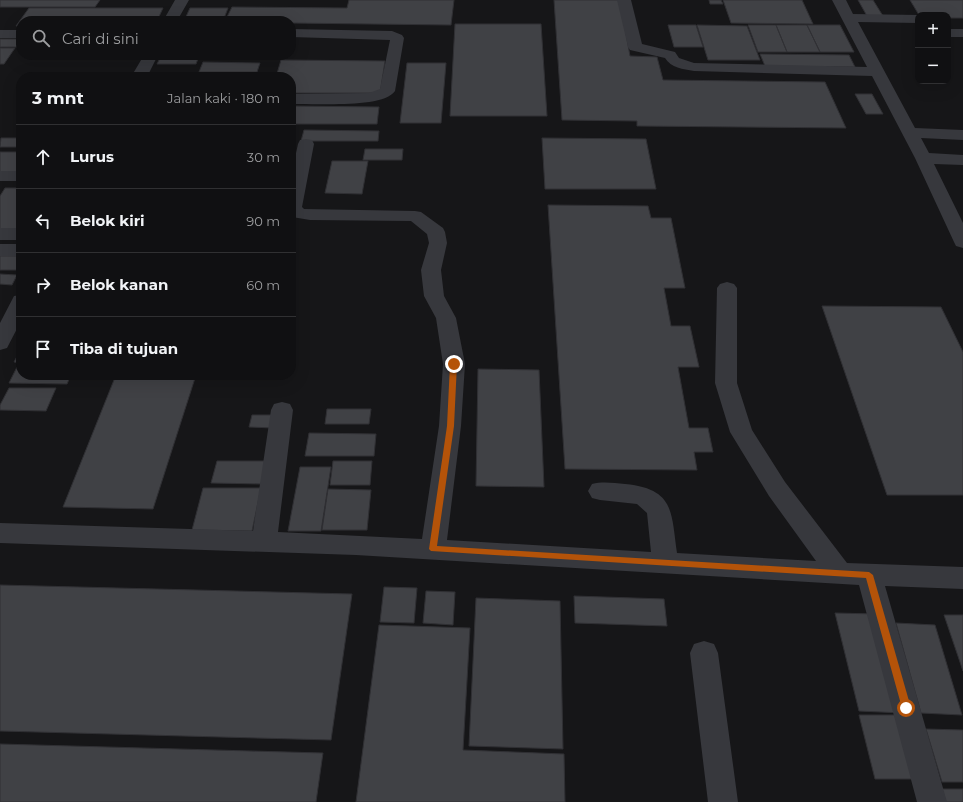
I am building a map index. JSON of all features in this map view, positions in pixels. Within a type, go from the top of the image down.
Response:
[{"type":"street","points":[[173,16],[182,0]]},
{"type":"street","points":[[624,0],[635,46],[670,55],[674,61],[684,65],[694,67],[876,72]]},
{"type":"street","points":[[839,0],[923,158],[963,242]]},
{"type":"street","points":[[889,6],[895,25]]},
{"type":"street","points":[[853,25],[895,25],[915,20]]},
{"type":"street","points":[[296,33],[392,35],[397,38],[388,91],[380,96],[369,98],[296,99]]},
{"type":"street","points":[[951,33],[963,33]]},
{"type":"street","points":[[0,34],[16,34]]},
{"type":"street","points":[[142,72],[148,60]]},
{"type":"street","points":[[909,133],[963,135]]},
{"type":"street","points":[[296,193],[306,144]]},
{"type":"street","points":[[923,158],[963,160]]},
{"type":"street","points":[[0,176],[16,176]]},
{"type":"street","points":[[296,211],[298,213],[310,215],[415,216],[436,232],[438,243],[431,270],[434,296],[446,318],[454,364],[450,426],[433,549]]},
{"type":"street","points":[[0,234],[16,234]]},
{"type":"street","points":[[0,250],[16,250]]},
{"type":"street","points":[[727,288],[726,383],[741,432],[777,489],[839,572]]},
{"type":"street","points":[[0,343],[16,311]]},
{"type":"street","points":[[264,542],[282,410]]},
{"type":"street","points":[[600,491],[642,496],[652,502],[659,510],[664,562]]},
{"type":"street","points":[[0,533],[433,549],[839,572],[869,575],[963,578]]},
{"type":"street","points":[[869,575],[932,802]]},
{"type":"street","points":[[704,653],[723,802]]},
{"type":"building","points":[[0,0],[100,0],[95,7],[0,7]]},
{"type":"building","points":[[349,0],[454,0],[451,25],[296,23],[296,16],[228,16],[232,7],[347,8]]},
{"type":"building","points":[[554,0],[620,0],[630,56],[657,57],[663,80],[825,82],[846,128],[637,126],[637,121],[562,120]]},
{"type":"building","points":[[709,0],[721,0],[723,4],[710,4]]},
{"type":"building","points":[[723,0],[802,0],[813,24],[731,23]]},
{"type":"building","points":[[858,0],[873,0],[883,16],[867,16]]},
{"type":"building","points":[[910,0],[963,0],[963,18],[951,18],[951,12],[917,12]]},
{"type":"building","points":[[29,8],[163,8],[159,16],[23,16]]},
{"type":"building","points":[[190,8],[228,8],[225,16],[186,16]]},
{"type":"building","points":[[455,24],[541,24],[547,116],[450,116]]},
{"type":"building","points":[[668,25],[696,25],[703,47],[674,47]]},
{"type":"building","points":[[697,25],[747,26],[760,60],[708,60]]},
{"type":"building","points":[[748,25],[776,25],[787,52],[758,52]]},
{"type":"building","points":[[776,25],[807,25],[820,52],[787,52]]},
{"type":"building","points":[[807,25],[840,25],[854,52],[820,52]]},
{"type":"building","points":[[0,39],[16,39],[16,47],[0,47]]},
{"type":"building","points":[[0,48],[15,48],[4,64],[0,64]]},
{"type":"building","points":[[760,54],[849,55],[855,67],[765,66]]},
{"type":"building","points":[[159,60],[198,60],[196,64],[157,64]]},
{"type":"building","points":[[281,60],[385,61],[380,93],[296,93],[296,72],[277,72]]},
{"type":"building","points":[[203,62],[260,63],[257,72],[199,72]]},
{"type":"building","points":[[407,63],[446,63],[441,123],[400,123]]},
{"type":"building","points":[[855,94],[872,94],[883,114],[866,114]]},
{"type":"building","points":[[296,106],[379,107],[377,124],[296,124]]},
{"type":"building","points":[[304,130],[379,131],[378,141],[301,141]]},
{"type":"building","points":[[1,138],[16,138],[16,147],[0,147]]},
{"type":"building","points":[[542,138],[646,139],[656,189],[545,189]]},
{"type":"building","points":[[365,149],[403,149],[402,160],[363,160]]},
{"type":"building","points":[[0,152],[16,152],[16,173],[0,173]]},
{"type":"building","points":[[332,161],[368,161],[362,194],[325,193]]},
{"type":"building","points":[[5,188],[16,188],[16,230],[0,230],[0,196]]},
{"type":"building","points":[[548,205],[648,206],[651,218],[671,218],[685,288],[664,288],[671,326],[690,326],[699,367],[678,367],[689,428],[708,428],[713,452],[694,452],[697,470],[565,469]]},
{"type":"building","points":[[0,256],[16,256],[16,270],[0,270]]},
{"type":"building","points":[[0,274],[16,275],[12,285],[0,284]]},
{"type":"building","points":[[822,306],[941,307],[963,352],[963,495],[887,495]]},
{"type":"building","points":[[16,369],[16,380],[69,380],[67,384],[9,383]]},
{"type":"building","points":[[478,369],[539,370],[544,487],[476,486]]},
{"type":"building","points":[[114,380],[194,380],[153,509],[63,507]]},
{"type":"building","points":[[9,388],[56,388],[46,411],[0,410],[0,405]]},
{"type":"building","points":[[327,409],[371,409],[369,424],[325,424]]},
{"type":"building","points":[[252,415],[276,415],[273,428],[249,427]]},
{"type":"building","points":[[309,433],[376,434],[374,456],[305,456]]},
{"type":"building","points":[[217,461],[266,461],[261,484],[211,483]]},
{"type":"building","points":[[333,461],[372,461],[370,485],[330,485]]},
{"type":"building","points":[[300,467],[331,467],[321,531],[288,531]]},
{"type":"building","points":[[203,488],[261,488],[252,531],[192,530]]},
{"type":"building","points":[[328,489],[371,490],[367,530],[322,530]]},
{"type":"building","points":[[0,585],[352,594],[331,740],[0,731]]},
{"type":"building","points":[[384,587],[417,588],[414,623],[380,622]]},
{"type":"building","points":[[426,591],[455,592],[453,625],[423,623]]},
{"type":"building","points":[[574,596],[664,599],[667,626],[575,623]]},
{"type":"building","points":[[476,598],[560,601],[563,749],[469,746]]},
{"type":"building","points":[[835,613],[876,614],[903,713],[859,711]]},
{"type":"building","points":[[944,615],[963,615],[963,671]]},
{"type":"building","points":[[896,623],[935,625],[962,715],[921,713]]},
{"type":"building","points":[[379,625],[470,628],[463,750],[564,754],[565,802],[356,802]]},
{"type":"building","points":[[859,715],[905,715],[924,779],[875,779]]},
{"type":"building","points":[[926,729],[963,730],[963,782],[942,782]]},
{"type":"building","points":[[0,744],[323,753],[316,802],[0,802]]},
{"type":"building","points":[[942,789],[963,789],[963,802],[946,802]]},
{"type":"route","points":[[454,364],[450,426],[433,549],[839,572],[869,575],[906,708]]}]
